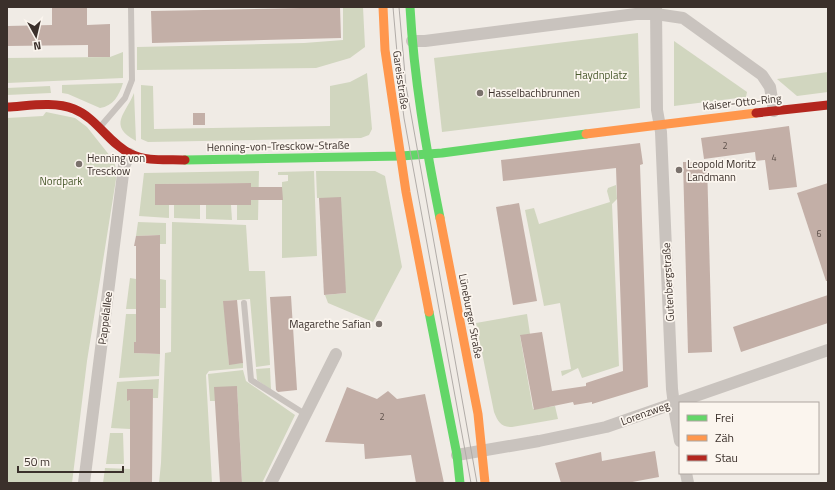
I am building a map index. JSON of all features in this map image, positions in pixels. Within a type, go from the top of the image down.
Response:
[{"type":"main road","name":"Gareisstraße","points":[[383,7],[385,50],[401,156]]},
{"type":"main road","name":"Gareisstraße","points":[[410,7],[412,42],[420,116],[426,154]]},
{"type":"main road","points":[[7,107],[56,105],[74,109],[100,127],[120,147],[130,154]]},
{"type":"main road","name":"Kaiser-Otto-Ring","points":[[660,124],[828,105]]},
{"type":"main road","points":[[426,154],[660,124]]},
{"type":"main road","name":"Henning-von-Tresckow-Straße","points":[[130,154],[141,158],[194,160],[401,156],[426,154]]},
{"type":"main road","name":"Lüneburger Straße","points":[[426,154],[478,414],[485,483]]},
{"type":"main road","points":[[401,156],[457,455],[460,483]]},
{"type":"street","points":[[412,42],[636,14],[656,10],[682,18],[762,75],[770,87],[774,111]]},
{"type":"street","name":"Gutenbergstraße","points":[[656,10],[657,110],[662,139],[674,403],[679,435]]},
{"type":"street","name":"Pappelallee","points":[[84,483],[124,166],[130,154]]},
{"type":"street","name":"Lorenzweg","points":[[457,455],[606,427],[828,350]]},
{"type":"street","points":[[271,483],[336,354]]},
{"type":"lane","points":[[100,127],[125,98],[132,80],[131,7]]},
{"type":"lane","points":[[244,303],[251,380],[305,414]]},
{"type":"green space","points":[[343,7],[363,7],[365,47],[350,58],[316,68],[137,70],[137,47],[304,43],[343,40]]},
{"type":"green space","name":"Haydnplatz","points":[[638,33],[640,108],[442,132],[434,58]]},
{"type":"green space","points":[[674,41],[747,92],[746,97],[674,106]]},
{"type":"green space","points":[[123,52],[123,78],[7,83],[7,58],[110,57]]},
{"type":"green space","points":[[828,72],[828,92],[797,96],[777,79]]},
{"type":"green space","points":[[367,73],[372,129],[369,135],[361,138],[148,142],[141,139],[141,85],[153,86],[154,129],[330,126],[330,86],[350,82]]},
{"type":"green space","points":[[123,83],[115,100],[109,105],[100,108],[68,94],[62,93],[62,85]]},
{"type":"green space","points":[[50,86],[51,93],[7,95],[7,88]]},
{"type":"green space","points":[[134,93],[136,141],[122,130],[121,124],[123,113]]},
{"type":"green space","name":"Nordpark","points":[[46,112],[75,118],[87,127],[114,161],[117,173],[87,361],[72,483],[7,483],[7,118],[43,116]]},
{"type":"green space","points":[[259,171],[258,220],[237,220],[237,205],[251,204],[251,183],[155,184],[155,205],[169,205],[169,218],[139,216],[144,173]]},
{"type":"green space","points":[[314,171],[317,256],[282,258],[282,182],[288,181],[288,175],[278,175],[278,172]]},
{"type":"green space","points":[[316,171],[375,171],[385,176],[402,267],[373,322],[328,303],[325,295],[346,293],[319,198],[317,198]]},
{"type":"green space","points":[[616,185],[617,199],[612,204],[619,366],[582,378],[578,368],[562,376],[561,371],[571,369],[560,303],[544,306],[525,210],[534,208],[539,224],[610,202],[607,191],[608,188]]},
{"type":"green space","points":[[174,205],[200,205],[200,219],[174,218]]},
{"type":"green space","points":[[206,205],[231,205],[232,220],[206,219]]},
{"type":"green space","points":[[138,222],[166,223],[166,244],[160,244],[160,235],[136,236]]},
{"type":"green space","points":[[172,222],[246,225],[249,271],[265,271],[270,365],[256,367],[250,299],[224,301],[229,364],[243,363],[243,368],[209,371],[206,375],[212,483],[159,483],[165,353],[171,352]]},
{"type":"green space","points":[[130,278],[136,279],[136,309],[126,309]]},
{"type":"green space","points":[[160,279],[166,280],[166,308],[160,308]]},
{"type":"green space","points":[[126,314],[136,314],[136,342],[134,342],[134,353],[160,354],[159,376],[119,378]]},
{"type":"green space","points":[[527,314],[530,334],[520,336],[533,409],[555,406],[558,419],[508,427],[500,423],[494,412],[476,323]]},
{"type":"green space","points":[[270,368],[271,390],[257,380],[256,369]]},
{"type":"green space","points":[[243,370],[246,381],[295,415],[262,483],[238,483],[242,482],[237,386],[215,401],[210,401],[208,374]]},
{"type":"green space","points":[[159,379],[158,398],[153,398],[153,389],[127,401],[130,400],[130,429],[111,428],[117,382]]},
{"type":"green space","points":[[110,433],[123,433],[124,464],[106,464]]},
{"type":"green space","points":[[105,468],[130,469],[130,483],[103,483]]},
{"type":"building","points":[[52,7],[87,7],[87,25],[110,24],[110,57],[88,57],[88,45],[7,46],[7,26],[52,25]]},
{"type":"building","points":[[340,7],[341,38],[152,43],[151,11]]},
{"type":"building","points":[[193,113],[205,113],[205,125],[193,125]]},
{"type":"building","points":[[789,126],[797,187],[769,190],[765,160],[756,161],[755,152],[704,159],[701,138]]},
{"type":"building","points":[[640,143],[643,164],[640,165],[648,387],[592,404],[592,402],[574,405],[573,402],[534,410],[520,335],[542,332],[552,391],[586,386],[586,383],[623,371],[616,168],[503,181],[501,160]]},
{"type":"building","points":[[683,162],[707,162],[712,352],[688,353]]},
{"type":"building","points":[[251,183],[251,187],[282,187],[283,200],[251,200],[251,205],[155,205],[155,184]]},
{"type":"building","points":[[828,183],[828,281],[826,281],[797,193]]},
{"type":"building","points":[[341,197],[346,293],[324,295],[319,198]]},
{"type":"building","points":[[519,203],[537,301],[513,305],[496,207]]},
{"type":"building","points":[[160,235],[160,354],[134,353],[134,342],[136,342],[136,246],[134,246],[136,236]]},
{"type":"building","points":[[828,295],[828,323],[741,352],[733,327]]},
{"type":"building","points":[[291,296],[297,390],[278,392],[276,390],[270,297]]},
{"type":"building","points":[[237,300],[243,363],[229,365],[223,301]]},
{"type":"building","points":[[237,386],[242,483],[220,483],[214,387]]},
{"type":"building","points":[[347,387],[377,399],[388,391],[397,399],[425,394],[444,483],[416,483],[411,455],[365,459],[364,444],[325,442]]},
{"type":"building","points":[[127,389],[153,389],[152,483],[130,483],[130,400],[127,401]]},
{"type":"building","points":[[655,451],[659,477],[627,483],[561,483],[555,463],[601,452],[602,461]]},
{"type":"tram line","points":[[393,7],[404,118],[471,483]]},
{"type":"tram line","points":[[399,7],[406,86],[477,483]]},
{"type":"traffic: fast","points":[[410,7],[414,60],[421,113],[440,218]]},
{"type":"traffic: fast","points":[[185,160],[401,156],[442,153],[586,134]]},
{"type":"traffic: fast","points":[[429,312],[457,455],[460,483]]},
{"type":"traffic: slow","points":[[383,7],[385,50],[406,192],[429,312]]},
{"type":"traffic: slow","points":[[586,134],[756,113]]},
{"type":"traffic: slow","points":[[440,218],[478,414],[485,483]]},
{"type":"traffic: jam","points":[[7,107],[58,105],[74,109],[90,118],[123,150],[137,157],[158,160],[185,160]]},
{"type":"traffic: jam","points":[[756,113],[828,105]]},
{"type":"place","name":"Hasselbachbrunnen","points":[[480,93]]},
{"type":"place","name":"Henning von Tresckow","points":[[79,164]]},
{"type":"place","name":"Leopold Moritz Landmann","points":[[679,170]]},
{"type":"place","name":"Magarethe Safian","points":[[379,324]]}]
